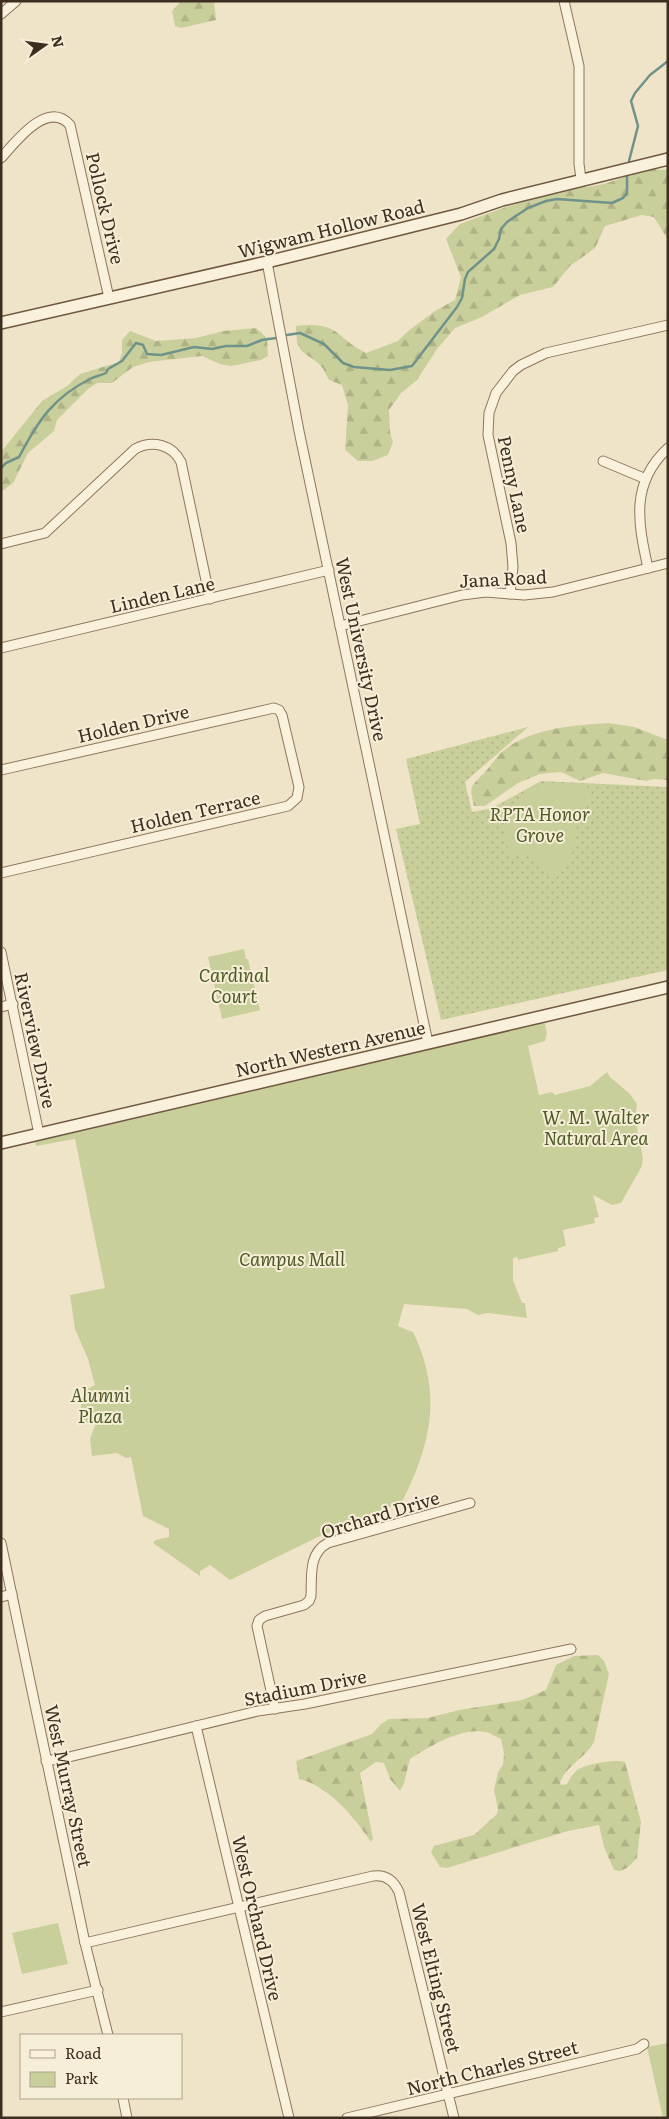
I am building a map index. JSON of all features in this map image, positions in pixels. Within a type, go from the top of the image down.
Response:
[{"type":"street","points":[[1,14],[16,1]]},
{"type":"street","points":[[564,1],[579,66],[579,164],[581,179]]},
{"type":"street","name":"Pollock Drive","points":[[1,158],[36,122],[53,118],[64,120],[70,125],[109,298]]},
{"type":"street","name":"Wigwam Hollow Road","points":[[1,322],[267,262],[461,214],[502,200],[581,179],[668,159]]},
{"type":"street","name":"West University Drive","points":[[267,262],[299,431],[428,1043]]},
{"type":"street","name":"Penny Lane","points":[[510,594],[512,555],[488,435],[489,413],[496,393],[513,371],[546,353],[668,325]]},
{"type":"street","points":[[1,544],[45,533],[135,449],[147,444],[159,444],[176,454],[181,462],[210,599]]},
{"type":"street","points":[[648,568],[639,518],[640,498],[654,463],[668,448]]},
{"type":"street","points":[[603,461],[646,479]]},
{"type":"street","name":"Jana Road","points":[[340,626],[474,592],[524,595],[553,592],[668,563]]},
{"type":"street","name":"Linden Lane","points":[[1,648],[329,570]]},
{"type":"street","name":"Holden Drive","points":[[1,770],[272,708]]},
{"type":"street","name":"Holden Terrace","points":[[1,873],[291,804],[298,795],[299,787],[282,715],[279,710],[272,708]]},
{"type":"street","name":"Riverview Drive","points":[[1,952],[39,1134]]},
{"type":"street","name":"North Western Avenue","points":[[1,1143],[668,987]]},
{"type":"street","points":[[1,1007],[13,1004]]},
{"type":"street","name":"Orchard Drive","points":[[275,1709],[257,1630],[258,1623],[265,1616],[304,1605],[309,1601],[311,1596],[313,1557],[319,1549],[328,1544],[470,1504]]},
{"type":"street","name":"West Murray Street","points":[[1,1543],[85,1943],[108,2034]]},
{"type":"street","points":[[1,1597],[12,1594]]},
{"type":"street","name":"Stadium Drive","points":[[46,1761],[275,1709],[571,1649]]},
{"type":"street","name":"West Orchard Drive","points":[[196,1726],[289,2118]]},
{"type":"street","name":"West Elting Street","points":[[239,1907],[373,1876],[389,1878],[399,1892],[454,2118]]},
{"type":"street","points":[[85,1943],[239,1907]]},
{"type":"street","points":[[1,2012],[98,1990]]},
{"type":"street","name":"North Charles Street","points":[[348,2118],[637,2049],[644,2044]]},
{"type":"street","points":[[123,2099],[127,2118]]},
{"type":"green space","points":[[181,1],[214,1],[216,20],[181,28],[175,26],[172,11]]},
{"type":"green space","points":[[649,169],[668,170],[668,240],[654,217],[642,215],[605,226],[595,248],[570,266],[553,287],[520,295],[480,318],[455,328],[437,349],[417,380],[401,393],[389,410],[390,432],[393,442],[388,455],[372,461],[358,461],[345,450],[348,405],[342,385],[329,380],[320,365],[302,351],[297,342],[296,326],[310,325],[329,328],[366,353],[398,341],[435,311],[455,300],[461,277],[446,239],[460,224],[503,208],[571,187],[589,187],[604,184]]},
{"type":"green space","points":[[256,328],[267,338],[268,356],[261,360],[231,366],[220,364],[202,356],[149,362],[133,367],[112,383],[97,383],[88,389],[57,420],[54,431],[28,453],[13,483],[1,492],[1,452],[42,401],[67,386],[80,374],[119,362],[122,353],[122,340],[130,331],[156,341],[196,338],[223,331]]},
{"type":"green space","points":[[609,723],[634,727],[668,740],[668,780],[654,779],[646,781],[603,773],[580,781],[561,772],[540,774],[518,783],[485,806],[474,806],[471,794],[473,784],[500,754],[518,741],[556,729]]},
{"type":"green space","points":[[528,727],[465,782],[472,812],[492,808],[541,781],[668,787],[668,970],[441,1020],[396,829],[420,824],[406,759]]},
{"type":"green space","name":"RPTA Honor Grove","points":[[553,783],[585,786],[589,789],[589,805],[573,812],[574,839],[570,859],[564,871],[553,877],[534,855],[519,856],[509,851],[507,847],[506,824],[512,806],[518,799],[525,793]]},
{"type":"green space","name":"Cardinal Court","points":[[244,949],[260,1010],[222,1019],[208,957]]},
{"type":"green space","points":[[543,1016],[547,1033],[545,1041],[528,1046],[539,1095],[552,1092],[555,1095],[590,1086],[607,1072],[610,1077],[629,1093],[637,1104],[635,1118],[643,1158],[642,1166],[621,1203],[612,1205],[593,1195],[599,1217],[594,1218],[595,1223],[563,1230],[566,1246],[558,1248],[558,1251],[518,1260],[517,1257],[513,1258],[513,1280],[522,1303],[525,1303],[527,1318],[488,1313],[478,1315],[467,1309],[404,1304],[398,1326],[413,1332],[422,1355],[428,1377],[430,1419],[420,1460],[402,1502],[318,1537],[230,1580],[210,1565],[200,1571],[200,1576],[153,1543],[156,1540],[169,1537],[169,1529],[143,1516],[131,1457],[126,1458],[117,1453],[92,1456],[90,1439],[96,1423],[85,1422],[80,1417],[84,1394],[95,1385],[88,1359],[75,1329],[70,1295],[105,1288],[75,1139],[36,1146],[34,1135]]},
{"type":"green space","points":[[598,1655],[604,1661],[609,1674],[594,1742],[586,1753],[567,1771],[560,1782],[561,1785],[567,1784],[576,1771],[586,1766],[607,1762],[625,1762],[641,1822],[637,1858],[627,1868],[620,1871],[614,1870],[604,1847],[599,1825],[568,1831],[447,1868],[440,1867],[431,1852],[434,1846],[474,1835],[497,1814],[498,1809],[494,1790],[498,1772],[503,1765],[504,1753],[501,1739],[488,1733],[476,1731],[456,1735],[436,1743],[410,1759],[400,1791],[390,1779],[384,1763],[376,1762],[360,1773],[373,1839],[371,1842],[349,1813],[331,1796],[321,1788],[299,1779],[296,1761],[372,1734],[381,1724],[389,1719],[428,1718],[459,1710],[522,1700],[546,1690],[556,1665],[574,1656]]},
{"type":"green space","points":[[58,1923],[68,1964],[22,1974],[12,1933]]},
{"type":"green space","points":[[668,2043],[668,2118],[663,2118],[647,2047]]},
{"type":"waterway","points":[[629,161],[638,126],[631,101],[650,75],[668,61]]},
{"type":"waterway","points":[[287,335],[300,333],[324,344],[343,363],[354,367],[390,370],[412,366],[457,307],[462,298],[468,272],[494,249],[501,229],[507,222],[528,208],[557,199],[612,203],[623,198],[627,193],[627,176]]},
{"type":"waterway","points":[[1,468],[6,463],[19,457],[40,421],[57,402],[78,385],[106,373],[108,369],[122,361],[136,343],[143,345],[147,354],[161,355],[194,347],[212,349],[226,346],[247,346],[262,340],[276,338]]},
{"type":"park label","name":"W. M. Walter Natural Area","points":[[596,1126]]},
{"type":"park label","name":"Campus Mall","points":[[292,1258]]},
{"type":"park label","name":"Alumni Plaza","points":[[100,1404]]}]
